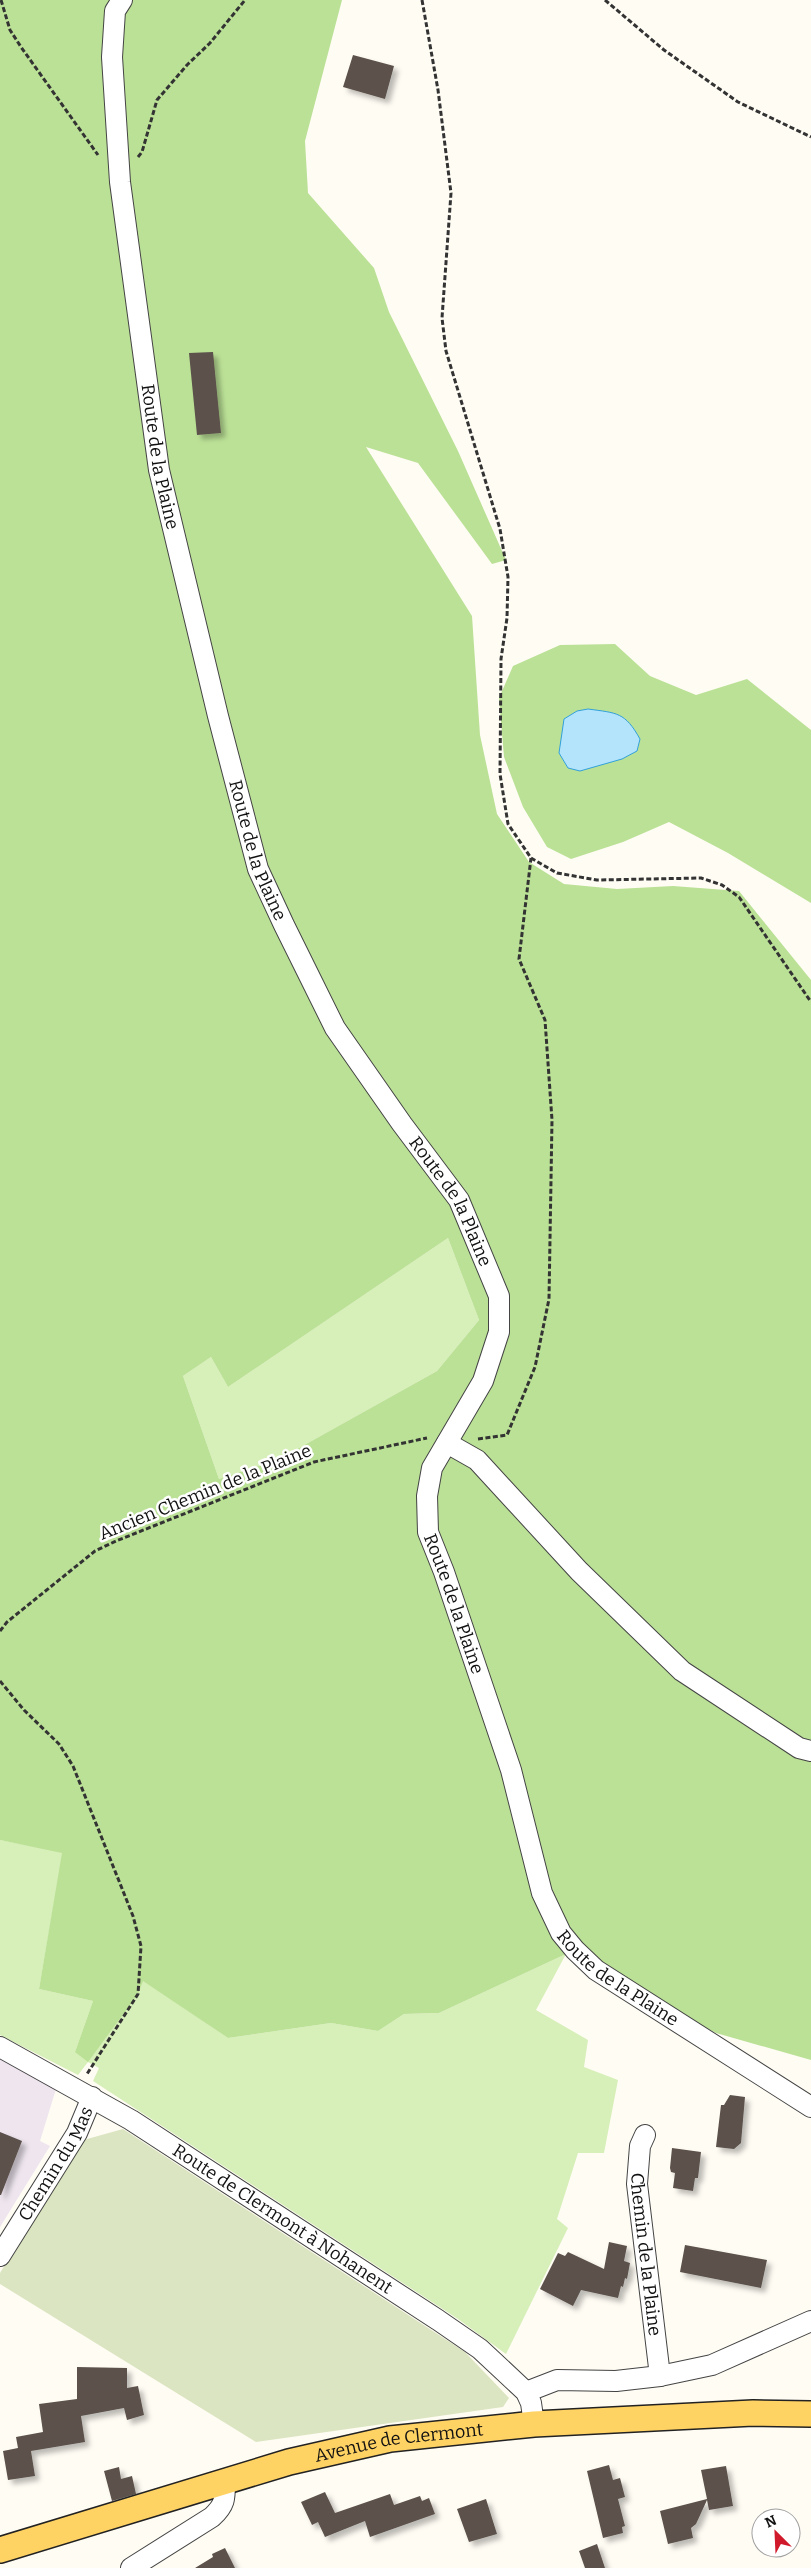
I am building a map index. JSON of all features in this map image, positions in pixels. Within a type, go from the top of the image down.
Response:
[{"type":"main road","name":"Avenue de Clermont","points":[[0,2550],[322,2454],[390,2439],[534,2424],[763,2413],[811,2414]]},
{"type":"street","name":"Route de la Plaine","points":[[117,4],[112,57],[120,182],[159,470],[218,716],[258,869],[284,926],[336,1028],[402,1124],[459,1200],[499,1296],[499,1332],[483,1381],[432,1468],[426,1496],[428,1532],[444,1572],[512,1770],[542,1893],[561,1932],[589,1964],[615,1984],[811,2107]]},
{"type":"street","points":[[447,1443],[477,1460],[579,1571],[682,1671],[799,1748],[811,1751]]},
{"type":"street","name":"Route de Clermont à Nohanent","points":[[0,2047],[84,2093],[203,2166],[438,2320],[480,2349],[526,2392]]},
{"type":"street","name":"Chemin du Mas","points":[[0,2256],[77,2133],[84,2093]]},
{"type":"street","name":"Chemin de la Plaine","points":[[645,2135],[640,2146],[638,2184],[660,2376]]},
{"type":"street","points":[[534,2424],[531,2403],[526,2392],[557,2380],[616,2381],[660,2376],[712,2365],[811,2321]]},
{"type":"street","points":[[131,2568],[212,2517],[222,2508],[226,2500],[224,2482]]},
{"type":"path","points":[[1,0],[10,30],[21,48],[78,129],[120,182],[142,152],[157,100],[186,65],[210,43],[245,0]]},
{"type":"path","points":[[422,0],[438,90],[451,193],[442,318],[446,351],[500,529],[508,577],[507,618],[501,659],[500,774],[508,824],[531,858],[556,873],[597,880],[701,878],[722,885],[739,897],[811,1002]]},
{"type":"path","points":[[605,0],[664,50],[738,102],[811,137]]},
{"type":"path","name":"Ancien Chemin de la Plaine","points":[[0,1631],[7,1622],[95,1551],[314,1462],[424,1438],[447,1443],[507,1435],[535,1367],[549,1299],[552,1120],[545,1020],[519,959],[531,858]]},
{"type":"path","points":[[0,1681],[24,1710],[59,1744],[73,1766],[133,1916],[141,1946],[138,1994],[84,2093]]},
{"type":"shaded area","points":[[0,2058],[56,2089],[40,2141],[50,2146],[0,2227]]},
{"type":"green space","points":[[0,0],[342,0],[305,141],[308,193],[374,268],[389,312],[458,451],[506,560],[492,564],[418,463],[366,447],[472,616],[480,735],[497,814],[529,862],[564,884],[617,889],[673,886],[739,891],[811,980],[811,2060],[716,2033],[566,1954],[439,2013],[404,2014],[378,2031],[331,2023],[228,2038],[143,1981],[138,1994],[88,2062],[75,2052],[93,2001],[39,1989],[62,1853],[0,1840]],"holes":[[[448,1238],[479,1320],[437,1371],[281,1458],[219,1479],[183,1376],[211,1357],[228,1387]]]},
{"type":"green space","points":[[615,644],[650,676],[696,695],[747,679],[811,730],[811,903],[728,853],[669,822],[623,842],[571,859],[547,847],[523,807],[504,757],[499,698],[513,666],[560,645]]},
{"type":"green space","points":[[448,1238],[479,1320],[437,1371],[281,1458],[219,1479],[183,1376],[211,1357],[228,1387]]},
{"type":"green space","points":[[0,1840],[63,1852],[39,1989],[93,2001],[75,2052],[143,1980],[228,2038],[331,2023],[378,2031],[404,2014],[439,2013],[566,1954],[536,2010],[588,2040],[584,2067],[618,2080],[604,2153],[578,2153],[557,2219],[568,2228],[506,2354],[458,2319],[93,2081],[99,2068],[88,2062],[78,2075],[0,2035]]},
{"type":"green space","points":[[123,2129],[465,2352],[509,2398],[503,2407],[256,2442],[0,2284],[0,2273],[80,2141]]},
{"type":"water","points":[[588,709],[619,715],[630,723],[640,739],[637,751],[622,759],[580,771],[568,768],[559,753],[564,719],[577,711]]},
{"type":"building","points":[[353,55],[394,66],[385,99],[343,87]]},
{"type":"building","points":[[213,352],[221,433],[197,435],[189,353]]},
{"type":"building","points":[[730,2095],[745,2097],[741,2143],[734,2149],[716,2147],[721,2105],[724,2105]]},
{"type":"building","points":[[0,2132],[22,2141],[1,2195],[0,2195]]},
{"type":"building","points":[[672,2148],[701,2152],[698,2178],[695,2178],[693,2191],[673,2188],[675,2173],[671,2172],[670,2168]]},
{"type":"building","points":[[609,2242],[627,2246],[624,2261],[630,2263],[627,2279],[625,2278],[623,2287],[621,2286],[618,2298],[581,2290],[573,2306],[540,2289],[558,2253],[565,2256],[568,2252],[604,2269]]},
{"type":"building","points":[[685,2245],[767,2260],[761,2288],[680,2272]]},
{"type":"building","points":[[77,2367],[127,2368],[127,2388],[138,2386],[144,2415],[127,2420],[124,2408],[81,2416],[85,2442],[31,2451],[35,2476],[8,2480],[3,2451],[18,2448],[16,2437],[43,2432],[39,2404],[77,2399]]},
{"type":"building","points":[[609,2465],[613,2480],[620,2478],[625,2497],[618,2499],[625,2526],[622,2527],[623,2533],[603,2538],[587,2471]]},
{"type":"building","points":[[726,2466],[733,2506],[709,2510],[707,2500],[696,2524],[691,2528],[693,2538],[668,2544],[660,2511],[707,2499],[701,2470]]},
{"type":"building","points":[[119,2467],[121,2479],[132,2476],[136,2494],[112,2501],[104,2471]]},
{"type":"building","points":[[325,2492],[335,2513],[390,2494],[394,2505],[420,2496],[422,2501],[429,2498],[435,2514],[370,2537],[365,2521],[325,2537],[318,2522],[312,2525],[301,2502]]},
{"type":"building","points":[[486,2499],[497,2534],[469,2542],[457,2509]]},
{"type":"building","points":[[597,2544],[605,2568],[585,2568],[579,2551]]},
{"type":"building","points":[[225,2548],[235,2568],[195,2568],[213,2557],[212,2554]]}]
